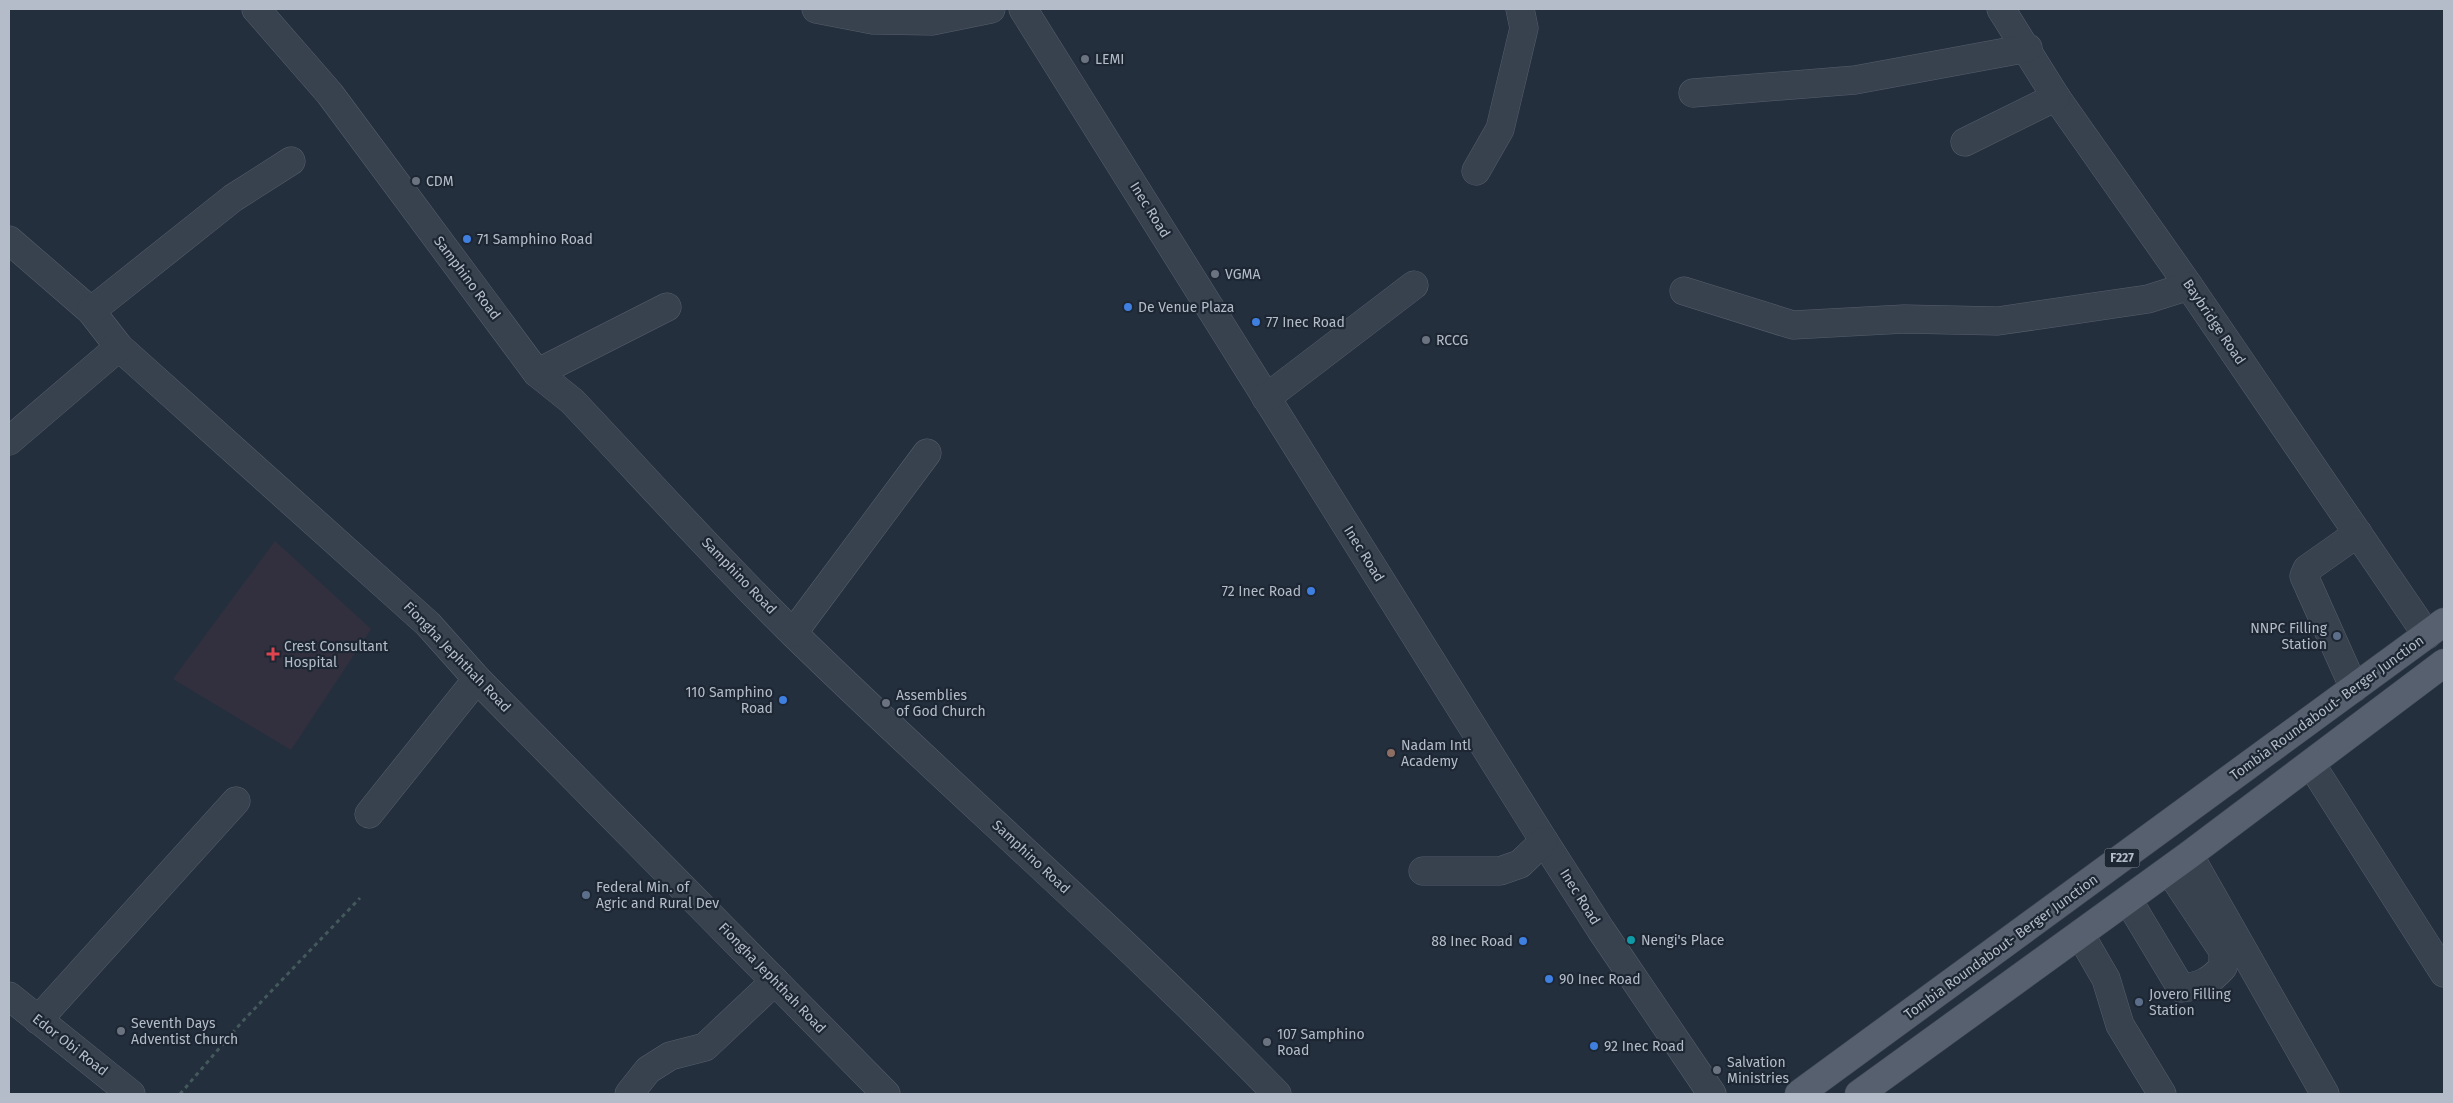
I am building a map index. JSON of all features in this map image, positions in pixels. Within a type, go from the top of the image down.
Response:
[{"type":"main road","name":"Tombia Roundabout- Berger Junction","points":[[1799,1094],[2436,628]]},
{"type":"main road","name":"F227","points":[[1859,1094],[2128,900],[2444,663]]},
{"type":"street","name":"Samphino Road","points":[[256,9],[330,94],[537,373],[572,401],[793,633],[1023,851],[1125,943],[1277,1094]]},
{"type":"street","points":[[816,9],[873,20],[932,21],[990,9]]},
{"type":"street","name":"Inec Road","points":[[1023,9],[1544,841],[1601,930],[1712,1094]]},
{"type":"street","points":[[1476,171],[1500,129],[1524,28],[1520,9]]},
{"type":"street","name":"Baybridge Road","points":[[2001,9],[2028,48],[2056,97],[2189,286],[2358,533],[2436,628]]},
{"type":"street","points":[[1693,93],[1855,80],[2028,48]]},
{"type":"street","points":[[1965,142],[2056,97]]},
{"type":"street","points":[[91,311],[233,198],[291,160]]},
{"type":"street","name":"Fiongha Jephthah Road","points":[[9,240],[91,311],[119,348],[428,624],[477,679],[886,1094]]},
{"type":"street","points":[[1266,398],[1414,285]]},
{"type":"street","points":[[1684,291],[1793,326],[1904,319],[1998,321],[2148,300],[2189,286]]},
{"type":"street","points":[[537,373],[667,306]]},
{"type":"street","points":[[9,441],[119,348]]},
{"type":"street","points":[[793,633],[927,454]]},
{"type":"street","points":[[2354,688],[2304,576],[2307,569],[2358,533]]},
{"type":"street","points":[[369,814],[477,679]]},
{"type":"street","points":[[2311,764],[2444,973]]},
{"type":"street","points":[[38,1020],[236,801]]},
{"type":"street","points":[[1423,871],[1500,871],[1520,864],[1544,841]]},
{"type":"street","points":[[2128,900],[2181,988],[2195,987],[2213,978],[2223,967],[2223,951],[2179,862]]},
{"type":"street","points":[[2179,862],[2325,1094]]},
{"type":"street","points":[[2080,934],[2106,979],[2120,1025],[2162,1094]]},
{"type":"street","points":[[629,1094],[648,1070],[670,1056],[705,1047],[775,981]]},
{"type":"street","name":"Edor Obi Road","points":[[9,996],[131,1094]]},
{"type":"path","points":[[180,1094],[241,1024],[360,898]]},
{"type":"shaded area","name":"Crest Consultant Hospital","points":[[275,541],[371,629],[291,750],[173,679]]},
{"type":"place","name":"LEMI","points":[[1085,59]]},
{"type":"place","name":"CDM","points":[[416,181]]},
{"type":"place","name":"71 Samphino Road","points":[[467,239]]},
{"type":"place","name":"VGMA","points":[[1215,274]]},
{"type":"place","name":"De Venue Plaza","points":[[1128,307]]},
{"type":"place","name":"77 Inec Road","points":[[1256,322]]},
{"type":"place","name":"RCCG","points":[[1426,340]]},
{"type":"place","name":"72 Inec Road","points":[[1311,591]]},
{"type":"place","name":"NNPC Filling Station","points":[[2337,636]]},
{"type":"place","name":"Crest Consultant Hospital","points":[[273,654]]},
{"type":"place","name":"110 Samphino Road","points":[[783,700]]},
{"type":"place","name":"Assemblies of God Church","points":[[886,703]]},
{"type":"place","name":"Nadam Intl Academy","points":[[1391,753]]},
{"type":"place","name":"Federal Min. of Agric and Rural Dev","points":[[586,895]]},
{"type":"place","name":"Nengi's Place","points":[[1631,940]]},
{"type":"place","name":"88 Inec Road","points":[[1523,941]]},
{"type":"place","name":"90 Inec Road","points":[[1549,979]]},
{"type":"place","name":"Jovero Filling Station","points":[[2139,1002]]},
{"type":"place","name":"Seventh Days Adventist Church","points":[[121,1031]]},
{"type":"place","name":"107 Samphino Road","points":[[1267,1042]]},
{"type":"place","name":"92 Inec Road","points":[[1594,1046]]},
{"type":"place","name":"Salvation Ministries","points":[[1717,1070]]}]
